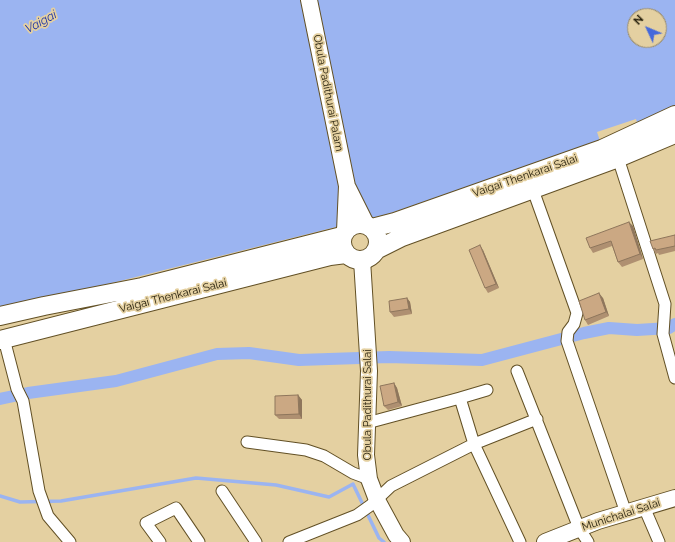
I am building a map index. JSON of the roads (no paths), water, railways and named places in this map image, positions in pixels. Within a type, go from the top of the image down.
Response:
[{"type":"main road","name":"Obula Padithurai Palam","points":[[309,0],[347,186],[343,234]]},
{"type":"main road","name":"Vaigai Thenkarai Salai","points":[[369,226],[395,222],[602,149],[675,115]]},
{"type":"main road","name":"Vaigai Thenkarai Salai","points":[[2,340],[330,256],[361,254],[618,158],[675,134]]},
{"type":"main road","name":"Obula Padithurai Palam","points":[[347,186],[369,226]]},
{"type":"main road","points":[[355,224],[369,226],[378,238],[378,244],[361,254],[342,248],[341,242],[343,234],[349,226],[355,224]]},
{"type":"main road","name":"Vaigai Thenkarai Salai","points":[[0,316],[142,287],[343,234]]},
{"type":"main road","name":"Obula Padithurai Salai","points":[[361,254],[369,370],[366,455],[369,480],[374,502],[402,542]]},
{"type":"main road","name":"Munichalai Salai","points":[[545,542],[598,521],[675,498]]},
{"type":"street","points":[[618,158],[665,304],[670,307],[664,322],[663,334],[675,377]]},
{"type":"street","points":[[533,190],[577,314],[568,336],[626,513]]},
{"type":"street","points":[[2,340],[17,389],[23,401],[40,491],[48,516],[70,542]]},
{"type":"street","points":[[517,370],[579,528],[588,542]]},
{"type":"street","points":[[367,423],[487,390]]},
{"type":"street","points":[[460,398],[474,444],[520,542]]},
{"type":"street","points":[[289,542],[357,515],[391,486],[474,444],[537,419]]},
{"type":"street","points":[[247,442],[306,450],[324,456],[353,473],[369,480]]},
{"type":"street","points":[[222,491],[256,542]]},
{"type":"street","points":[[644,507],[659,542]]},
{"type":"street","points":[[160,542],[146,523],[176,508],[199,542]]},
{"type":"water","name":"Vaigai","points":[[0,0],[675,0],[675,107],[638,126],[636,119],[597,132],[600,141],[388,214],[112,283],[0,308]]},
{"type":"waterway","points":[[0,399],[28,393],[116,381],[217,354],[249,353],[299,360],[389,357],[482,360],[584,333],[609,328],[637,330],[669,328],[675,324]]},
{"type":"waterway","points":[[0,496],[20,502],[61,501],[196,478],[276,485],[329,497],[353,484],[379,538],[384,542]]}]
